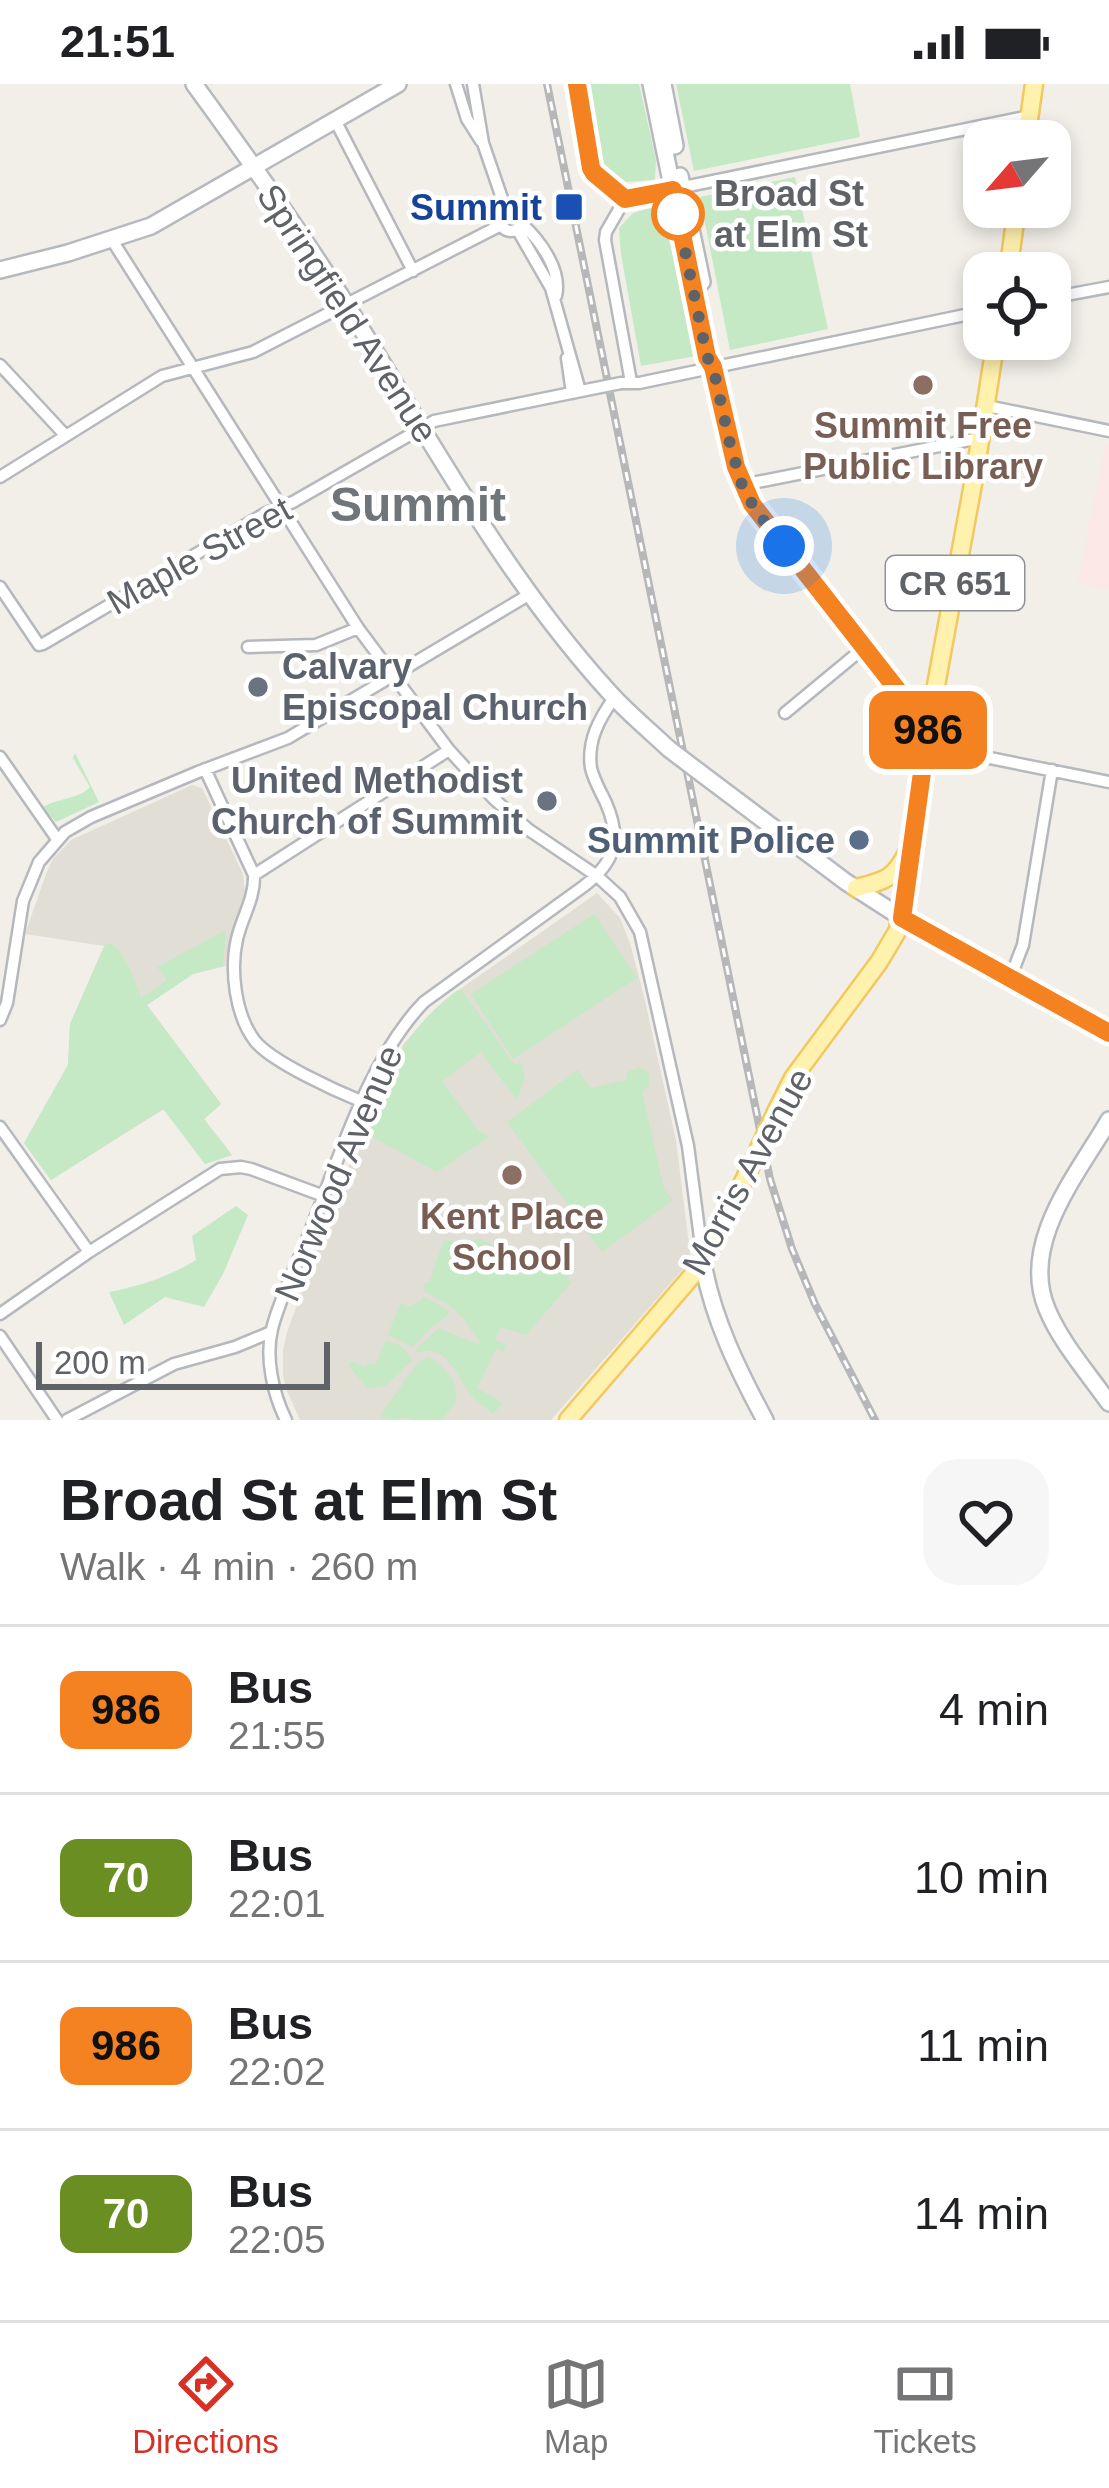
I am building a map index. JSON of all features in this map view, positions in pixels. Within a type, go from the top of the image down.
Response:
[{"type":"main road","name":"Springfield Avenue","points":[[194,84],[346,304],[530,594],[614,698],[669,749],[856,889],[1109,1033]]},
{"type":"main road","points":[[0,269],[151,226],[398,84]]},
{"type":"main road","points":[[652,84],[717,355],[713,367],[742,485],[765,523],[866,646],[927,737]]},
{"type":"main road","points":[[663,84],[678,189]]},
{"type":"main road","points":[[1029,120],[1034,84]]},
{"type":"main road","name":"Morris Avenue","points":[[568,1420],[704,1263],[793,1078],[891,944],[902,918],[927,737],[993,360]]},
{"type":"main road","points":[[856,889],[895,873],[910,847]]},
{"type":"main road","points":[[1109,1120],[1049,1224],[1040,1266],[1043,1300],[1054,1324],[1109,1403]]},
{"type":"main road","points":[[704,1263],[721,1328],[765,1420]]},
{"type":"street","points":[[456,84],[471,128],[482,143]]},
{"type":"street","points":[[473,84],[482,143],[506,210]]},
{"type":"street","points":[[576,84],[591,168],[625,199]]},
{"type":"street","points":[[626,383],[605,240],[625,199],[1030,116]]},
{"type":"street","points":[[335,120],[413,271]]},
{"type":"street","points":[[506,210],[501,225],[507,230],[519,226]]},
{"type":"street","points":[[506,210],[517,211],[519,226],[556,299],[581,391]]},
{"type":"street","points":[[0,478],[162,376],[244,356],[501,225]]},
{"type":"street","points":[[112,240],[358,628],[449,750],[529,830],[597,876],[624,902],[640,932],[688,1146],[704,1263]]},
{"type":"street","points":[[1071,294],[1109,287]]},
{"type":"street","name":"Maple Street","points":[[0,587],[39,645],[434,422],[963,315]]},
{"type":"street","points":[[0,365],[65,435]]},
{"type":"street","points":[[986,406],[1109,431]]},
{"type":"street","points":[[742,485],[981,438]]},
{"type":"street","points":[[0,1020],[7,1003],[23,901],[39,862],[57,839],[91,817],[288,738],[530,594]]},
{"type":"street","points":[[248,647],[316,645],[358,628]]},
{"type":"street","points":[[785,713],[866,646]]},
{"type":"street","points":[[597,876],[611,855],[615,837],[590,757],[593,736],[614,698]]},
{"type":"street","points":[[927,737],[1109,782]]},
{"type":"street","points":[[254,875],[449,750]]},
{"type":"street","points":[[0,757],[57,839]]},
{"type":"street","points":[[205,769],[254,875],[234,961],[240,1004],[251,1033],[269,1054],[363,1102]]},
{"type":"street","points":[[1011,976],[1023,945],[1052,770]]},
{"type":"street","name":"Norwood Avenue","points":[[286,1420],[273,1386],[271,1332],[390,1045],[424,1002],[597,876]]},
{"type":"street","points":[[0,1127],[89,1252]]},
{"type":"street","points":[[0,1314],[209,1174],[231,1167],[251,1169],[324,1196]]},
{"type":"street","points":[[67,1420],[174,1364],[271,1332]]},
{"type":"street","points":[[0,1336],[57,1420]]},
{"type":"shaded area","points":[[1105,444],[1109,445],[1109,590],[1078,583]]},
{"type":"shaded area","points":[[192,785],[202,788],[243,874],[245,893],[226,966],[193,974],[147,1005],[221,1104],[204,1119],[232,1155],[205,1164],[164,1109],[51,1180],[24,1143],[68,1065],[70,1024],[104,946],[25,934],[46,874],[71,840]]},
{"type":"shaded area","name":"Kent Place School","points":[[597,893],[620,918],[643,992],[676,1140],[689,1262],[551,1420],[300,1420],[283,1376],[287,1332],[359,1138],[404,1043],[446,999]]},
{"type":"green space","points":[[587,84],[639,84],[656,160],[655,180],[624,182],[603,165]]},
{"type":"green space","points":[[676,84],[850,84],[860,137],[694,171]]},
{"type":"green space","points":[[795,177],[828,329],[730,350],[700,197]]},
{"type":"green space","points":[[660,205],[696,356],[641,366],[619,228],[633,213]]},
{"type":"green space","points":[[75,753],[99,802],[56,822],[43,807],[90,787],[73,758]]},
{"type":"green space","points":[[594,914],[637,978],[513,1059],[471,994]]},
{"type":"green space","points":[[226,930],[223,966],[193,974],[147,1005],[221,1104],[204,1119],[232,1155],[205,1164],[163,1109],[51,1180],[24,1143],[68,1065],[70,1024],[105,945],[112,943],[122,955],[141,998],[167,980],[157,967]]},
{"type":"green space","points":[[458,990],[515,1065],[521,1062],[525,1078],[517,1100],[481,1052],[442,1081],[478,1130],[489,1137],[437,1172],[363,1132],[411,1037]]},
{"type":"green space","points":[[638,1068],[649,1075],[649,1086],[642,1091],[664,1189],[673,1200],[602,1252],[507,1122],[577,1070],[591,1088],[626,1080],[627,1072]]},
{"type":"green space","points":[[236,1206],[248,1215],[204,1307],[165,1297],[124,1325],[109,1292],[154,1280],[196,1260],[192,1236]]},
{"type":"green space","points":[[479,1239],[526,1258],[556,1259],[571,1283],[526,1335],[501,1327],[495,1340],[506,1345],[503,1352],[496,1349],[477,1388],[503,1403],[493,1414],[471,1396],[442,1356],[416,1350],[439,1328],[479,1345],[461,1316],[425,1292],[424,1284],[429,1282],[444,1240]]},
{"type":"green space","points":[[423,1296],[449,1314],[413,1347],[388,1335],[400,1303],[409,1306]]},
{"type":"green space","points":[[386,1340],[401,1346],[413,1360],[385,1386],[367,1388],[350,1361],[375,1365]]},
{"type":"green space","points":[[429,1357],[456,1388],[455,1402],[442,1420],[380,1416],[418,1362]]},
{"type":"railway","points":[[547,84],[770,1179],[815,1304],[875,1420]]},
{"type":"bus line","name":"986","points":[[577,84],[594,173],[625,199],[673,190],[707,357],[736,467],[752,504],[928,729],[902,918],[1109,1033]]},
{"type":"place","name":"Summit","points":[[569,207]]},
{"type":"place","name":"Broad St at Elm St","points":[[678,214]]},
{"type":"place","name":"Summit Free Public Library","points":[[923,385]]},
{"type":"place","name":"Calvary Episcopal Church","points":[[258,687]]},
{"type":"place","name":"United Methodist Church of Summit","points":[[547,801]]},
{"type":"place","name":"Summit Police","points":[[859,840]]},
{"type":"place","name":"Kent Place School","points":[[512,1175]]},
{"type":"district","name":"Summit","points":[[418,504]]},
{"type":"route","points":[[678,214],[675,202],[736,467],[756,511],[784,546]]}]
